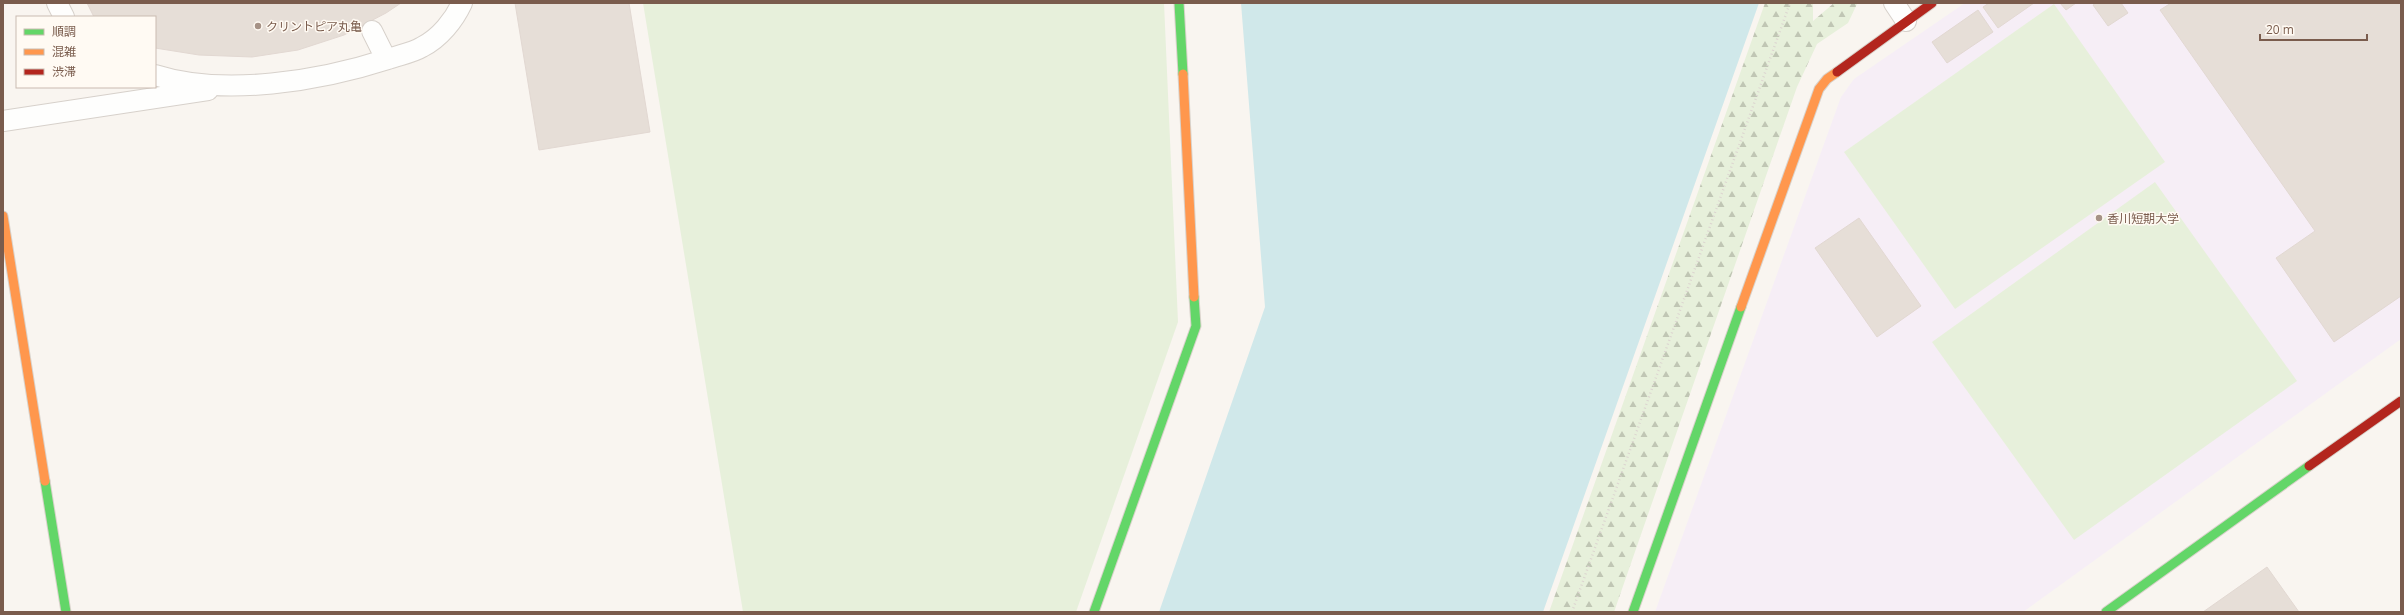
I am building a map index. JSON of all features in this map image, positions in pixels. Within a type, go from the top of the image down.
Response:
[{"type":"street","points":[[1094,612],[1196,326],[1179,3]]},
{"type":"street","points":[[1633,612],[1819,89],[1828,79],[1932,3]]},
{"type":"street","points":[[3,216],[66,612]]},
{"type":"street","points":[[2106,612],[2401,401]]},
{"type":"lane","points":[[57,3],[64,16]]},
{"type":"lane","points":[[3,121],[228,87],[293,81],[366,66],[423,47],[453,21],[462,3]]},
{"type":"lane","points":[[1894,3],[1906,22]]},
{"type":"lane","points":[[372,31],[386,59]]},
{"type":"lane","points":[[156,75],[228,87]]},
{"type":"path","points":[[1572,612],[1790,3]]},
{"type":"shaded area","name":"香川短期大学","points":[[1965,3],[2401,3],[2401,339],[2023,612],[1655,612],[1841,97],[1854,79]]},
{"type":"green space","points":[[643,3],[1164,3],[1178,322],[1076,612],[743,612]]},
{"type":"green space","points":[[1765,3],[1813,3],[1813,21],[1834,3],[1857,4],[1848,23],[1817,44],[1797,87],[1614,612],[1549,612]]},
{"type":"green space","points":[[2054,4],[2165,162],[1955,309],[1844,152]]},
{"type":"green space","points":[[2155,182],[2297,381],[2074,540],[1932,342]]},
{"type":"water","points":[[1241,3],[1759,3],[1543,612],[1159,612],[1265,307]]},
{"type":"building","name":"クリントピア丸亀","points":[[87,3],[401,3],[386,13],[344,35],[298,50],[252,57],[199,55],[156,48],[156,16],[94,16]]},
{"type":"building","points":[[515,3],[629,3],[650,132],[539,150]]},
{"type":"building","points":[[1989,3],[2034,3],[1998,28],[1983,7]]},
{"type":"building","points":[[2060,3],[2076,3],[2066,10]]},
{"type":"building","points":[[2096,3],[2121,3],[2128,13],[2108,26],[2093,5]]},
{"type":"building","points":[[2171,3],[2401,3],[2401,296],[2334,342],[2276,258],[2315,231],[2160,10]]},
{"type":"building","points":[[1978,10],[1993,32],[1947,63],[1932,42]]},
{"type":"building","points":[[1859,218],[1921,306],[1877,337],[1815,248]]},
{"type":"building","points":[[2267,567],[2299,612],[2203,612]]},
{"type":"traffic: fast","points":[[1179,3],[1183,74]]},
{"type":"traffic: fast","points":[[1094,612],[1196,326],[1194,297]]},
{"type":"traffic: fast","points":[[1633,612],[1741,307]]},
{"type":"traffic: fast","points":[[2106,612],[2309,466]]},
{"type":"traffic: fast","points":[[45,481],[66,612]]},
{"type":"traffic: slow","points":[[1741,307],[1819,89],[1827,79],[1837,72]]},
{"type":"traffic: slow","points":[[1183,74],[1194,297]]},
{"type":"traffic: slow","points":[[3,216],[45,481]]},
{"type":"traffic: jam","points":[[1837,72],[1932,3]]},
{"type":"traffic: jam","points":[[2309,466],[2401,401]]},
{"type":"place","name":"クリントピア丸亀","points":[[258,26]]},
{"type":"place","name":"香川短期大学","points":[[2099,218]]}]
